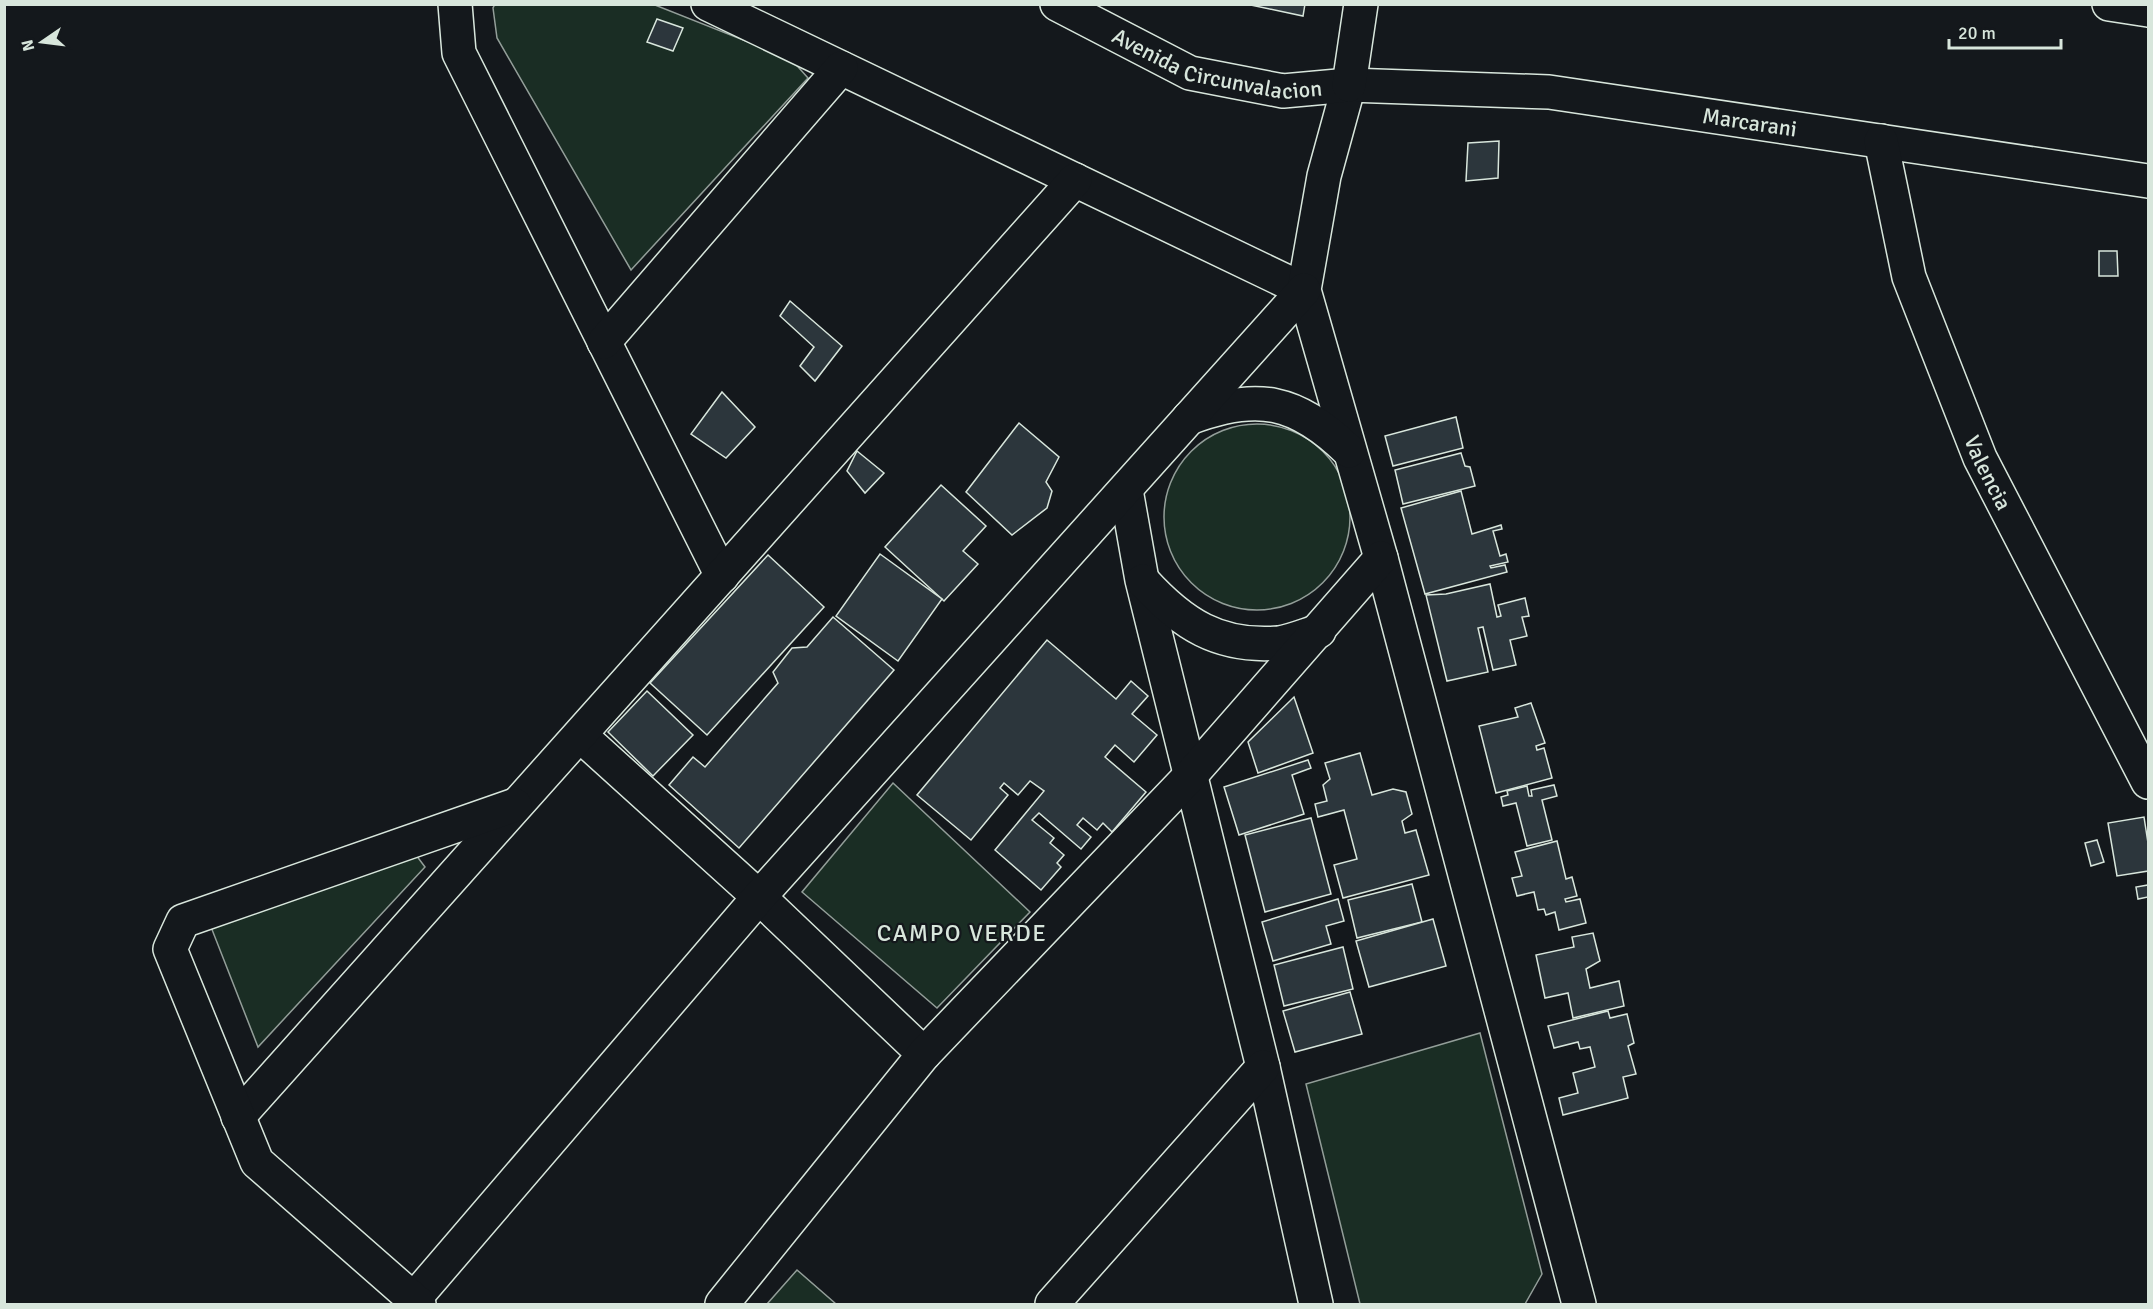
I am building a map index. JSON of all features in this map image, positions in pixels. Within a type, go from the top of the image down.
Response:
[{"type":"street","points":[[455,4],[459,53],[722,576]]},
{"type":"street","points":[[708,4],[1304,290]]},
{"type":"street","name":"Avenida Circunvalacion","points":[[1058,4],[1190,73],[1283,91],[1349,85]]},
{"type":"street","points":[[1361,4],[1349,85],[1324,176],[1304,290],[1381,558],[1579,1305]]},
{"type":"street","points":[[2109,4],[2148,10]]},
{"type":"street","points":[[604,342],[841,68]]},
{"type":"street","name":"Marcarani","points":[[1349,85],[1549,92],[2148,181]]},
{"type":"street","name":"Valencia","points":[[1881,141],[1909,277],[1980,458],[2148,782]]},
{"type":"street","points":[[238,1117],[516,805],[581,736],[1075,180]]},
{"type":"street","points":[[516,805],[183,921],[170,949],[257,1162],[416,1302],[759,897],[1304,290]]},
{"type":"street","points":[[1189,418],[1222,405],[1258,402],[1292,410],[1313,421],[1324,427],[1349,451]]},
{"type":"street","points":[[1126,490],[1142,580],[1263,1067],[1316,1305]]},
{"type":"street","points":[[722,1305],[924,1054],[1190,776],[1381,558]]},
{"type":"street","points":[[1142,580],[1169,610],[1202,631],[1241,643],[1281,643],[1319,631]]},
{"type":"street","points":[[581,736],[759,897],[924,1054]]},
{"type":"street","points":[[1052,1305],[1263,1067]]},
{"type":"green space","points":[[495,4],[655,5],[791,59],[808,78],[631,270],[497,38],[493,8]]},
{"type":"green space","points":[[1257,424],[1293,431],[1309,439],[1323,451],[1335,465],[1343,481],[1350,517],[1343,553],[1335,569],[1323,583],[1309,595],[1293,603],[1257,610],[1221,603],[1205,595],[1191,583],[1179,569],[1171,553],[1164,517],[1171,481],[1179,465],[1191,451],[1205,439],[1221,431]]},
{"type":"green space","points":[[893,783],[1030,912],[937,1008],[802,892]]},
{"type":"green space","points":[[416,855],[425,867],[258,1047],[211,927]]},
{"type":"green space","points":[[1480,1033],[1542,1274],[1525,1304],[1360,1304],[1306,1084]]},
{"type":"green space","points":[[797,1270],[836,1304],[767,1304]]},
{"type":"building","points":[[1246,4],[1305,4],[1303,16]]},
{"type":"building","points":[[657,19],[683,28],[673,51],[647,42]]},
{"type":"building","points":[[1499,141],[1498,178],[1466,181],[1468,143]]},
{"type":"building","points":[[2099,251],[2117,251],[2118,276],[2099,276]]},
{"type":"building","points":[[790,301],[842,346],[815,381],[800,366],[814,347],[780,316]]},
{"type":"building","points":[[722,392],[755,427],[726,458],[691,434]]},
{"type":"building","points":[[1456,417],[1463,448],[1393,466],[1385,436]]},
{"type":"building","points":[[1019,423],[1059,457],[1046,482],[1052,491],[1047,508],[1012,535],[966,492]]},
{"type":"building","points":[[857,451],[884,473],[865,493],[847,471]]},
{"type":"building","points":[[1461,453],[1465,466],[1470,467],[1475,486],[1403,504],[1395,470]]},
{"type":"building","points":[[941,485],[986,526],[963,551],[978,564],[944,601],[885,547]]},
{"type":"building","points":[[1461,491],[1472,534],[1501,525],[1502,529],[1493,531],[1500,556],[1506,554],[1508,562],[1490,566],[1491,568],[1505,565],[1507,572],[1425,594],[1401,508]]},
{"type":"building","points":[[880,554],[942,599],[898,661],[836,616]]},
{"type":"building","points":[[768,555],[824,607],[707,735],[650,683]]},
{"type":"building","points":[[1490,584],[1497,617],[1501,616],[1498,605],[1525,598],[1529,616],[1522,617],[1527,636],[1510,640],[1516,665],[1493,670],[1483,627],[1478,628],[1488,672],[1447,681],[1426,595],[1446,594]]},
{"type":"building","points":[[833,617],[894,670],[739,848],[669,785],[693,757],[705,767],[778,683],[773,672],[792,648],[807,647]]},
{"type":"building","points":[[1047,640],[1116,699],[1131,681],[1148,696],[1132,714],[1157,735],[1134,762],[1115,745],[1105,757],[1146,792],[1112,832],[1103,823],[1097,830],[1083,818],[1077,825],[1091,837],[1081,849],[1039,813],[1032,820],[1054,838],[1050,843],[1064,855],[1057,863],[1061,867],[1041,890],[995,850],[1044,791],[1030,781],[1018,795],[1004,783],[1000,788],[1008,795],[971,840],[917,795]]},
{"type":"building","points":[[647,691],[693,735],[653,776],[608,732]]},
{"type":"building","points":[[1294,697],[1313,753],[1258,773],[1248,742]]},
{"type":"building","points":[[1531,703],[1545,743],[1536,746],[1537,750],[1544,748],[1552,778],[1496,793],[1479,726],[1518,717],[1515,708]]},
{"type":"building","points":[[1360,753],[1372,795],[1393,789],[1406,792],[1412,814],[1402,821],[1405,833],[1416,830],[1429,875],[1343,898],[1334,865],[1357,859],[1344,810],[1318,817],[1315,804],[1327,801],[1323,785],[1330,779],[1325,763]]},
{"type":"building","points":[[1308,760],[1311,768],[1292,775],[1304,814],[1239,835],[1224,787]]},
{"type":"building","points":[[1554,785],[1557,796],[1542,800],[1552,840],[1527,846],[1516,803],[1503,806],[1501,797],[1508,795],[1507,791],[1527,786],[1529,796],[1532,796],[1531,790]]},
{"type":"building","points":[[2144,817],[2148,843],[2148,871],[2117,876],[2108,823]]},
{"type":"building","points":[[1311,818],[1331,894],[1265,912],[1245,835]]},
{"type":"building","points":[[2097,840],[2104,862],[2091,866],[2085,843]]},
{"type":"building","points":[[1557,841],[1566,879],[1572,877],[1577,896],[1565,899],[1566,902],[1580,899],[1586,923],[1559,930],[1555,912],[1546,915],[1544,909],[1538,910],[1534,892],[1517,896],[1512,878],[1522,876],[1515,852]]},
{"type":"building","points":[[1412,884],[1422,922],[1357,938],[1348,900]]},
{"type":"building","points":[[2148,885],[2148,897],[2138,899],[2136,887]]},
{"type":"building","points":[[1338,899],[1344,921],[1326,926],[1331,944],[1273,961],[1262,922]]},
{"type":"building","points":[[1433,919],[1446,966],[1369,987],[1356,941]]},
{"type":"building","points":[[1593,933],[1600,961],[1586,969],[1590,988],[1619,981],[1624,1006],[1573,1018],[1568,993],[1545,998],[1536,955],[1574,947],[1572,937]]},
{"type":"building","points":[[1343,947],[1353,989],[1284,1006],[1274,965]]},
{"type":"building","points":[[1350,992],[1362,1034],[1295,1052],[1283,1011]]},
{"type":"building","points":[[1608,1011],[1610,1018],[1627,1014],[1634,1043],[1628,1046],[1636,1074],[1623,1077],[1628,1098],[1563,1115],[1559,1098],[1578,1093],[1573,1073],[1595,1067],[1590,1047],[1580,1049],[1578,1042],[1554,1048],[1548,1026]]},
{"type":"district","name":"CAMPO VERDE","points":[[962,933]]}]
